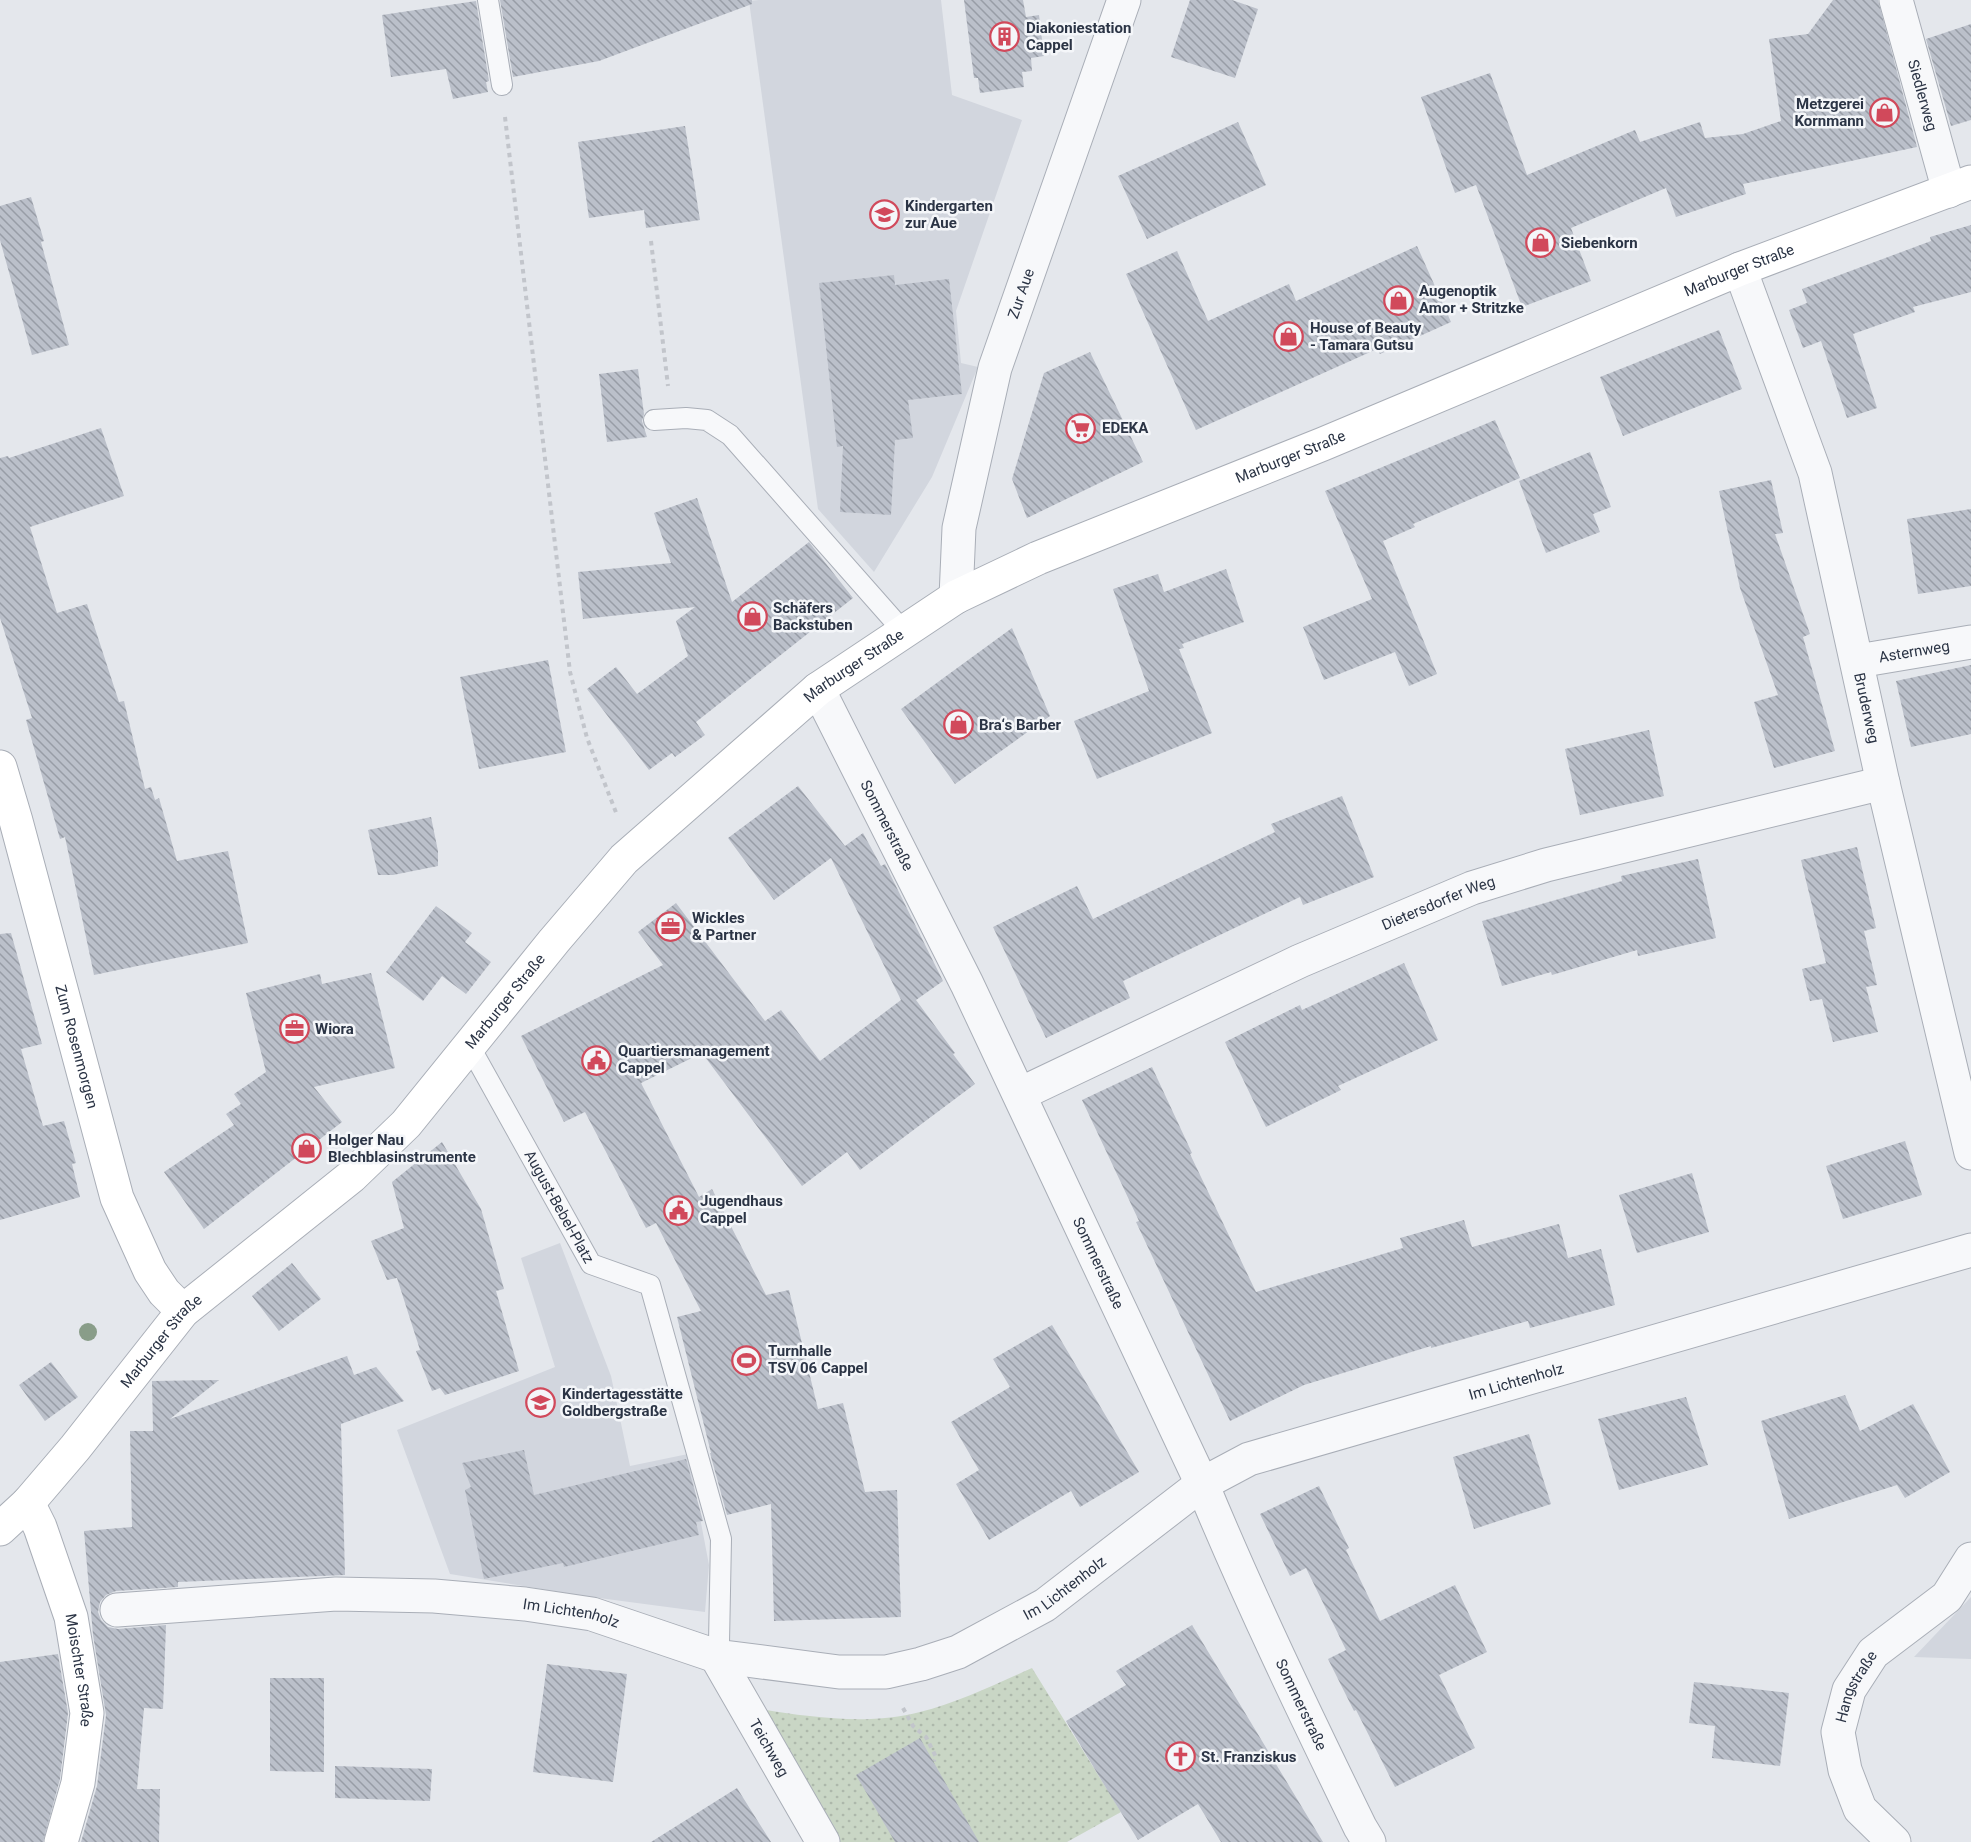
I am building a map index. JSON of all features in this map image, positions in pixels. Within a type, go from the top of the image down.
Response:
[{"type":"street","name":"Zur Aue","points":[[956,597],[959,528],[995,368],[1124,0]]},
{"type":"street","name":"Siedlerweg","points":[[1896,0],[1960,187]]},
{"type":"street","name":"Marburger Straße","points":[[0,1529],[28,1503],[75,1448],[183,1311],[352,1176],[406,1124],[554,940],[632,852],[818,689],[956,597],[1038,558],[1323,444],[1740,269],[1960,187]]},
{"type":"street","name":"Bruderweg","points":[[1740,269],[1815,473],[1883,783],[1971,1153]]},
{"type":"street","name":"Asternweg","points":[[1858,661],[1971,642]]},
{"type":"street","name":"Sommerstraße","points":[[818,689],[968,984],[1202,1484],[1231,1554],[1304,1712],[1369,1842]]},
{"type":"street","name":"Zum Rosenmorgen","points":[[0,767],[20,832],[117,1198],[150,1271],[164,1292],[183,1311]]},
{"type":"street","name":"Dietersdorfer Weg","points":[[1020,1094],[1300,961],[1472,888],[1546,865],[1883,783]]},
{"type":"street","name":"Im Lichtenholz","points":[[117,1610],[336,1594],[434,1596],[525,1604],[592,1614],[716,1656],[838,1672],[886,1672],[958,1652],[1045,1605],[1202,1484],[1249,1459],[1971,1250]]},
{"type":"street","name":"Moischter Straße","points":[[28,1503],[40,1527],[71,1617],[87,1713],[78,1784],[61,1842]]},
{"type":"street","name":"Hangstraße","points":[[1894,1842],[1860,1809],[1845,1770],[1838,1732],[1849,1690],[1873,1653],[1947,1597],[1971,1559]]},
{"type":"street","name":"Teichweg","points":[[716,1656],[823,1842]]},
{"type":"lane","points":[[488,0],[502,85]]},
{"type":"lane","points":[[663,419],[706,420],[730,435],[904,632]]},
{"type":"lane","name":"August-Bebel-Platz","points":[[470,1047],[591,1264],[650,1285],[721,1539],[719,1643],[716,1656]]},
{"type":"path","points":[[502,85],[570,672],[587,738],[632,852]]},
{"type":"path","points":[[651,241],[663,419]]},
{"type":"path","points":[[926,1737],[936,1757],[934,1761]]},
{"type":"shaded area","name":"Kindergarten zur Aue","points":[[941,0],[952,95],[1022,120],[956,311],[961,363],[978,367],[932,477],[874,572],[818,509],[749,1]]},
{"type":"shaded area","name":"Kindertagesstätte Goldbergstraße","points":[[560,1243],[611,1376],[630,1466],[688,1454],[709,1565],[705,1612],[584,1596],[450,1574],[397,1430],[555,1367],[521,1258]]},
{"type":"shaded area","points":[[1971,1597],[1971,1659],[1914,1657]]},
{"type":"green space","points":[[1032,1668],[1121,1812],[1067,1842],[831,1842],[754,1708],[837,1719],[880,1719],[920,1712],[948,1703]]},
{"type":"building","points":[[500,0],[752,0],[752,4],[599,61],[513,77]]},
{"type":"building","name":"Diakoniestation Cappel","points":[[964,0],[1023,0],[1026,17],[1039,15],[1044,56],[1031,58],[1032,71],[1022,72],[1024,87],[980,93],[978,78],[974,78]]},
{"type":"building","points":[[1190,0],[1232,0],[1258,9],[1235,78],[1171,57]]},
{"type":"building","points":[[1833,0],[1878,0],[1917,147],[1743,184],[1746,194],[1676,217],[1666,188],[1571,228],[1591,281],[1522,307],[1476,185],[1455,193],[1421,97],[1490,73],[1527,175],[1635,130],[1640,142],[1700,122],[1705,138],[1743,134],[1781,121],[1769,39],[1808,34]]},
{"type":"building","points":[[476,1],[489,81],[486,82],[488,92],[453,99],[446,69],[391,77],[382,15]]},
{"type":"building","points":[[1971,24],[1971,120],[1951,126],[1926,39]]},
{"type":"building","points":[[1238,122],[1266,185],[1147,239],[1118,176]]},
{"type":"building","points":[[685,126],[700,220],[646,228],[644,210],[589,218],[578,142]]},
{"type":"building","points":[[31,197],[69,345],[32,355],[0,240],[0,206]]},
{"type":"building","points":[[1971,225],[1971,292],[1913,307],[1915,312],[1853,334],[1877,408],[1847,418],[1821,341],[1803,348],[1789,310],[1807,303],[1802,289],[1931,241],[1930,237]]},
{"type":"building","points":[[1417,246],[1451,322],[1380,354],[1377,349],[1196,430],[1126,274],[1177,251],[1208,321],[1289,284],[1296,301]]},
{"type":"building","points":[[894,275],[895,285],[949,279],[962,394],[908,400],[913,438],[895,440],[891,515],[840,512],[843,446],[837,447],[819,283]]},
{"type":"building","points":[[1719,330],[1742,389],[1623,436],[1600,377]]},
{"type":"building","name":"EDEKA","points":[[1090,352],[1143,462],[1027,518],[1012,479],[1044,373]]},
{"type":"building","points":[[638,369],[644,414],[642,421],[647,437],[607,442],[599,374]]},
{"type":"building","points":[[1495,420],[1520,478],[1413,524],[1415,527],[1383,541],[1437,674],[1409,686],[1395,652],[1324,680],[1303,627],[1372,599],[1325,491]]},
{"type":"building","points":[[101,428],[124,496],[30,527],[57,613],[87,604],[119,702],[124,701],[145,789],[151,787],[155,800],[159,798],[177,861],[228,851],[248,943],[94,975],[65,837],[60,839],[26,720],[32,718],[0,618],[0,458],[8,456],[9,458]]},
{"type":"building","points":[[1590,452],[1611,507],[1593,514],[1600,532],[1546,553],[1519,481]]},
{"type":"building","points":[[1771,480],[1783,533],[1775,534],[1810,634],[1803,637],[1835,751],[1774,768],[1754,702],[1778,695],[1740,588],[1719,491]]},
{"type":"building","points":[[697,498],[732,602],[809,542],[853,598],[696,722],[705,735],[675,757],[672,753],[649,770],[587,689],[616,667],[637,694],[688,656],[676,621],[695,607],[583,619],[578,572],[671,563],[654,513]]},
{"type":"building","points":[[1971,509],[1971,586],[1918,594],[1907,519]]},
{"type":"building","points":[[1226,569],[1244,622],[1182,644],[1184,648],[1179,649],[1212,733],[1097,779],[1074,721],[1149,691],[1113,589],[1158,574],[1164,592]]},
{"type":"building","points":[[1012,628],[1050,716],[955,784],[901,709]]},
{"type":"building","points":[[548,660],[566,752],[479,769],[460,677]]},
{"type":"building","points":[[1971,665],[1971,734],[1911,747],[1896,681]]},
{"type":"building","points":[[1649,730],[1664,796],[1580,815],[1565,749]]},
{"type":"building","points":[[798,786],[845,846],[863,833],[881,866],[885,864],[943,981],[916,1000],[975,1084],[860,1170],[847,1152],[802,1186],[702,1053],[641,1083],[699,1197],[712,1189],[766,1295],[789,1290],[818,1409],[843,1403],[865,1492],[897,1490],[901,1617],[774,1621],[771,1504],[727,1515],[677,1317],[701,1311],[656,1223],[646,1228],[585,1112],[564,1122],[521,1036],[663,965],[638,932],[676,903],[765,1021],[781,1010],[820,1061],[901,1000],[831,858],[774,900],[728,838]]},
{"type":"building","points":[[1342,796],[1374,877],[1303,905],[1300,897],[1123,981],[1130,998],[1046,1038],[993,927],[1077,886],[1093,919],[1275,832],[1271,824]]},
{"type":"building","points":[[431,817],[438,851],[438,866],[393,875],[378,875],[368,830]]},
{"type":"building","points":[[1857,847],[1876,928],[1864,931],[1877,985],[1866,987],[1878,1032],[1833,1042],[1822,999],[1810,1001],[1802,969],[1826,963],[1801,860]]},
{"type":"building","points":[[1698,859],[1716,938],[1638,956],[1637,950],[1552,975],[1551,972],[1502,986],[1482,921],[1622,881],[1621,876]]},
{"type":"building","points":[[436,906],[472,933],[465,942],[491,962],[466,994],[442,976],[423,1001],[386,972]]},
{"type":"building","points":[[11,933],[42,1044],[21,1049],[43,1126],[64,1121],[76,1163],[72,1164],[80,1197],[0,1220],[0,934]]},
{"type":"building","points":[[1404,963],[1438,1040],[1338,1086],[1341,1090],[1266,1127],[1225,1042],[1300,1005],[1302,1010]]},
{"type":"building","points":[[371,973],[395,1068],[314,1087],[342,1122],[204,1229],[164,1172],[234,1125],[226,1114],[241,1104],[234,1094],[266,1072],[246,993],[320,974],[322,984]]},
{"type":"building","points":[[1152,1067],[1192,1153],[1190,1154],[1256,1292],[1403,1248],[1400,1238],[1464,1220],[1472,1247],[1559,1224],[1568,1258],[1601,1249],[1615,1305],[1530,1328],[1528,1321],[1431,1348],[1431,1346],[1304,1385],[1230,1421],[1136,1222],[1139,1221],[1082,1100]]},
{"type":"building","points":[[1905,1141],[1922,1195],[1843,1219],[1826,1166]]},
{"type":"building","points":[[442,1142],[481,1209],[504,1289],[496,1291],[519,1371],[445,1395],[440,1388],[432,1391],[416,1351],[420,1350],[397,1278],[387,1280],[371,1241],[404,1228],[392,1182]]},
{"type":"building","points":[[1692,1173],[1709,1232],[1637,1253],[1619,1195]]},
{"type":"building","points":[[292,1263],[321,1299],[279,1331],[252,1296]]},
{"type":"building","points":[[1052,1325],[1139,1472],[1080,1507],[1071,1491],[989,1540],[956,1484],[979,1470],[951,1422],[1010,1387],[993,1359]]},
{"type":"building","points":[[347,1356],[354,1375],[376,1367],[404,1401],[341,1424],[345,1575],[178,1582],[178,1587],[116,1591],[106,1595],[100,1602],[98,1612],[101,1620],[108,1627],[118,1629],[166,1625],[163,1709],[144,1708],[137,1789],[160,1789],[159,1842],[81,1842],[97,1786],[106,1715],[93,1635],[84,1531],[132,1527],[130,1431],[153,1431],[152,1381],[219,1380],[170,1419]]},
{"type":"building","points":[[51,1362],[78,1397],[45,1421],[19,1385]]},
{"type":"building","points":[[1845,1395],[1860,1431],[1913,1404],[1950,1472],[1905,1498],[1897,1485],[1789,1519],[1761,1421]]},
{"type":"building","points":[[1686,1397],[1708,1465],[1619,1490],[1598,1419]]},
{"type":"building","points":[[1529,1434],[1551,1504],[1474,1529],[1453,1457]]},
{"type":"building","points":[[524,1450],[534,1495],[686,1459],[703,1521],[696,1522],[699,1535],[564,1567],[563,1563],[484,1579],[465,1490],[471,1487],[462,1463]]},
{"type":"building","points":[[1319,1486],[1349,1548],[1346,1550],[1380,1621],[1455,1585],[1487,1652],[1439,1675],[1475,1748],[1395,1787],[1328,1659],[1346,1650],[1306,1568],[1290,1576],[1260,1514]]},
{"type":"building","name":"St. Franziskus","points":[[1192,1625],[1323,1842],[1221,1842],[1198,1804],[1138,1840],[1109,1793],[1066,1721],[1126,1685],[1116,1671]]},
{"type":"building","points":[[58,1654],[68,1713],[60,1779],[43,1842],[0,1842],[0,1662]]},
{"type":"building","points":[[547,1664],[627,1674],[613,1782],[533,1772]]},
{"type":"building","points":[[270,1678],[324,1678],[324,1772],[270,1771]]},
{"type":"building","points":[[1694,1682],[1789,1693],[1780,1766],[1712,1758],[1715,1726],[1689,1723]]},
{"type":"building","points":[[920,1738],[979,1842],[895,1842],[856,1775]]},
{"type":"building","points":[[335,1766],[432,1769],[430,1801],[335,1798]]},
{"type":"building","points":[[737,1788],[771,1842],[651,1842]]},
{"type":"place","name":"Diakoniestation Cappel","points":[[1005,37]]},
{"type":"place","name":"Metzgerei Kornmann","points":[[1885,113]]},
{"type":"place","name":"Kindergarten zur Aue","points":[[884,215]]},
{"type":"place","name":"Siebenkorn","points":[[1540,243]]},
{"type":"place","name":"Augenoptik Amor + Stritzke","points":[[1398,300]]},
{"type":"place","name":"House of Beauty - Tamara Gutsu","points":[[1289,337]]},
{"type":"place","name":"EDEKA","points":[[1081,428]]},
{"type":"place","name":"Schäfers Backstuben","points":[[752,617]]},
{"type":"place","name":"Bra‘s Barber","points":[[958,725]]},
{"type":"place","name":"Wickles & Partner","points":[[671,927]]},
{"type":"place","name":"Wiora","points":[[294,1029]]},
{"type":"place","name":"Quartiersmanagement Cappel","points":[[597,1060]]},
{"type":"place","name":"Holger Nau Blechblasinstrumente","points":[[307,1149]]},
{"type":"place","name":"Jugendhaus Cappel","points":[[679,1210]]},
{"type":"place","name":"Turnhalle TSV 06 Cappel","points":[[747,1360]]},
{"type":"place","name":"Kindertagesstätte Goldbergstraße","points":[[541,1403]]},
{"type":"place","name":"St. Franziskus","points":[[1180,1757]]}]
